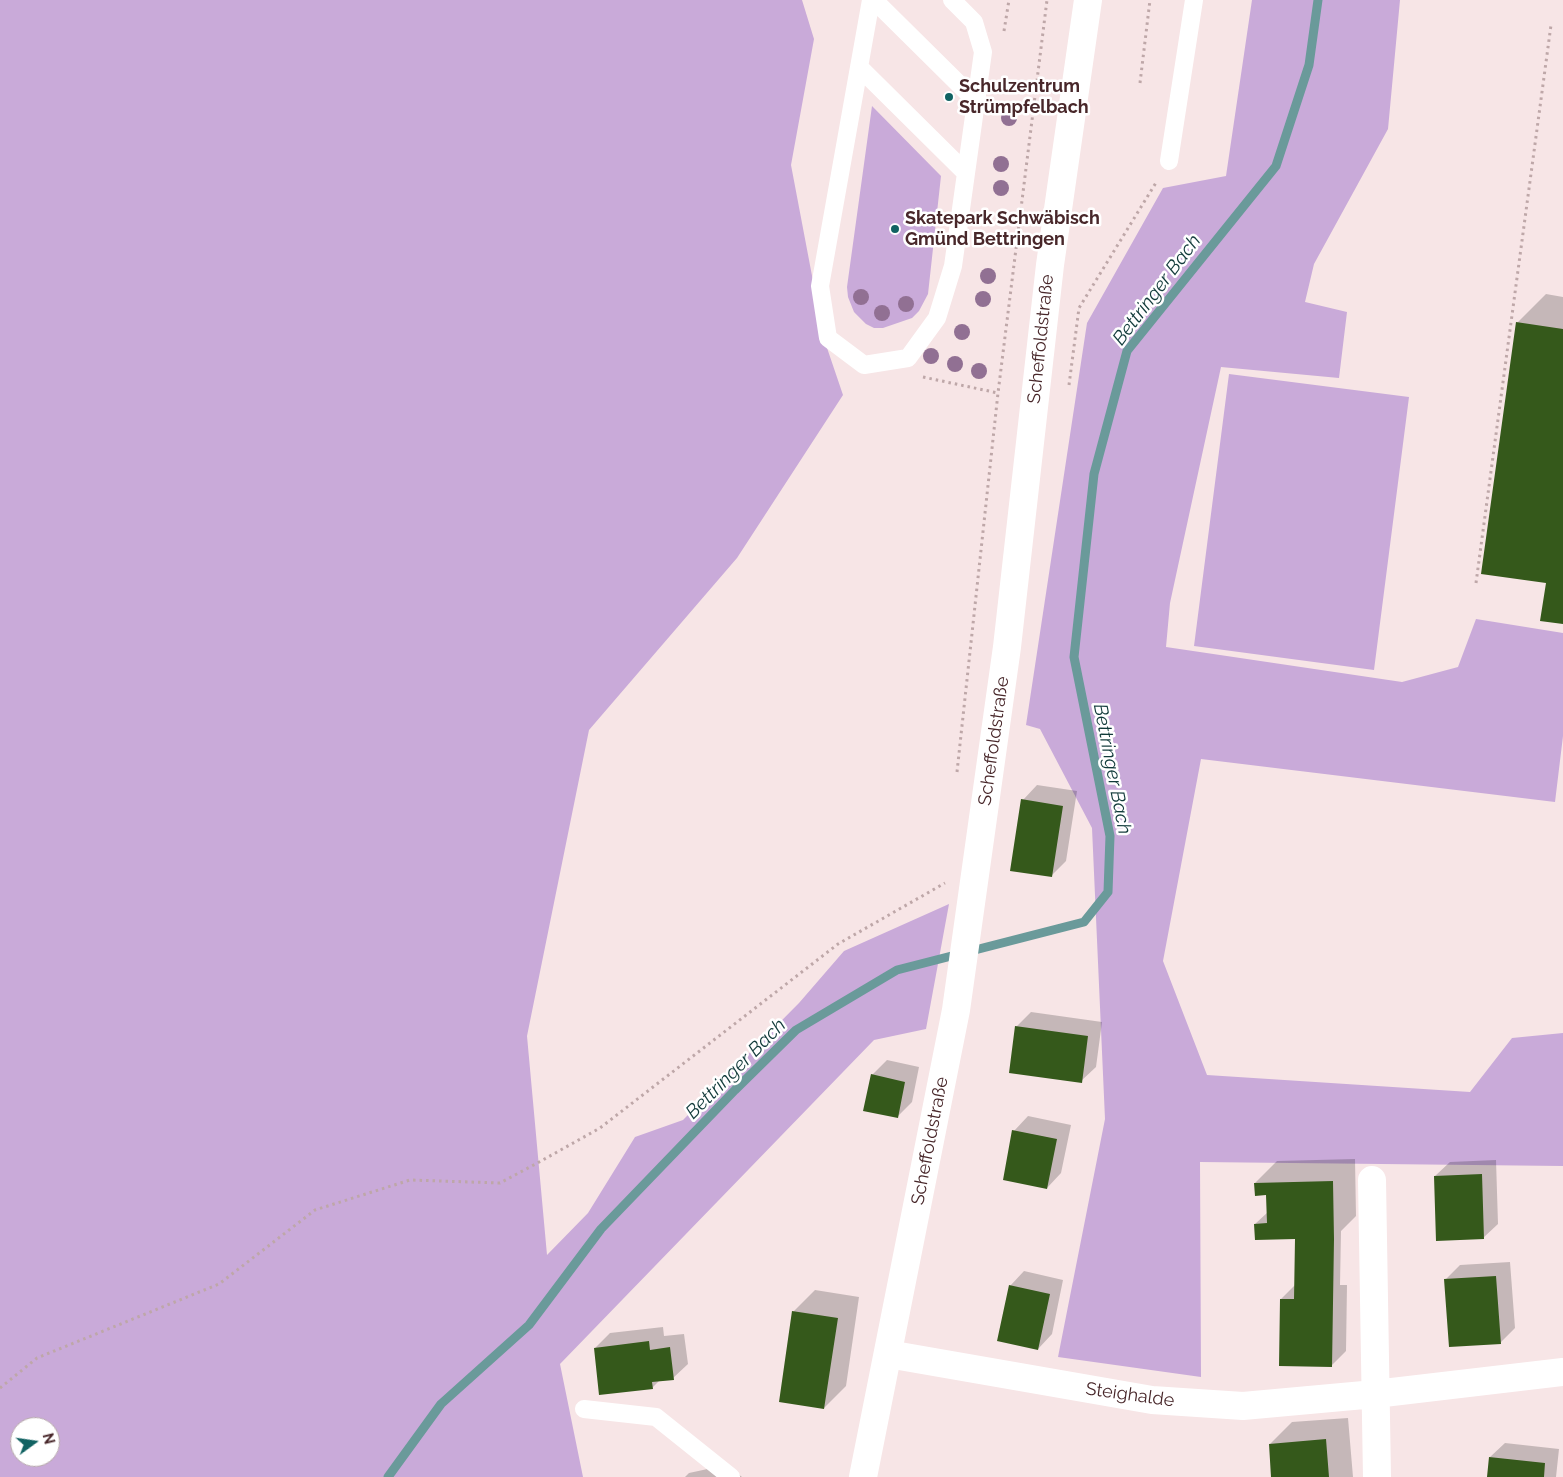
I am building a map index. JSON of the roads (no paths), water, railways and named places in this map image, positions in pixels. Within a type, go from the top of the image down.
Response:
[{"type":"main road","name":"Scheffoldstraße","points":[[863,1477],[956,1010],[1007,647],[1050,265],[1088,0]]},
{"type":"main road","points":[[1372,1180],[1376,1477]]},
{"type":"main road","name":"Steighalde","points":[[888,1354],[1152,1400],[1243,1406],[1375,1394],[1563,1372]]},
{"type":"lane","points":[[872,0],[820,286],[828,338],[864,365],[908,358],[937,318],[953,266],[983,52],[974,22],[952,0]]},
{"type":"lane","points":[[872,0],[976,101]]},
{"type":"lane","points":[[1169,162],[1194,0]]},
{"type":"lane","points":[[859,67],[966,173]]},
{"type":"lane","points":[[584,1409],[656,1417],[731,1477]]},
{"type":"waterway","name":"Bettringer Bach","points":[[388,1477],[441,1404],[529,1325],[601,1229],[735,1090],[796,1030],[897,970],[1084,922],[1108,892],[1110,836],[1074,657],[1094,474],[1127,351],[1276,166],[1309,65],[1318,0]]},
{"type":"place","name":"Schulzentrum Strümpfelbach","points":[[949,97]]},
{"type":"place","name":"Skatepark Schwäbisch Gmünd Bettringen","points":[[895,229]]}]
